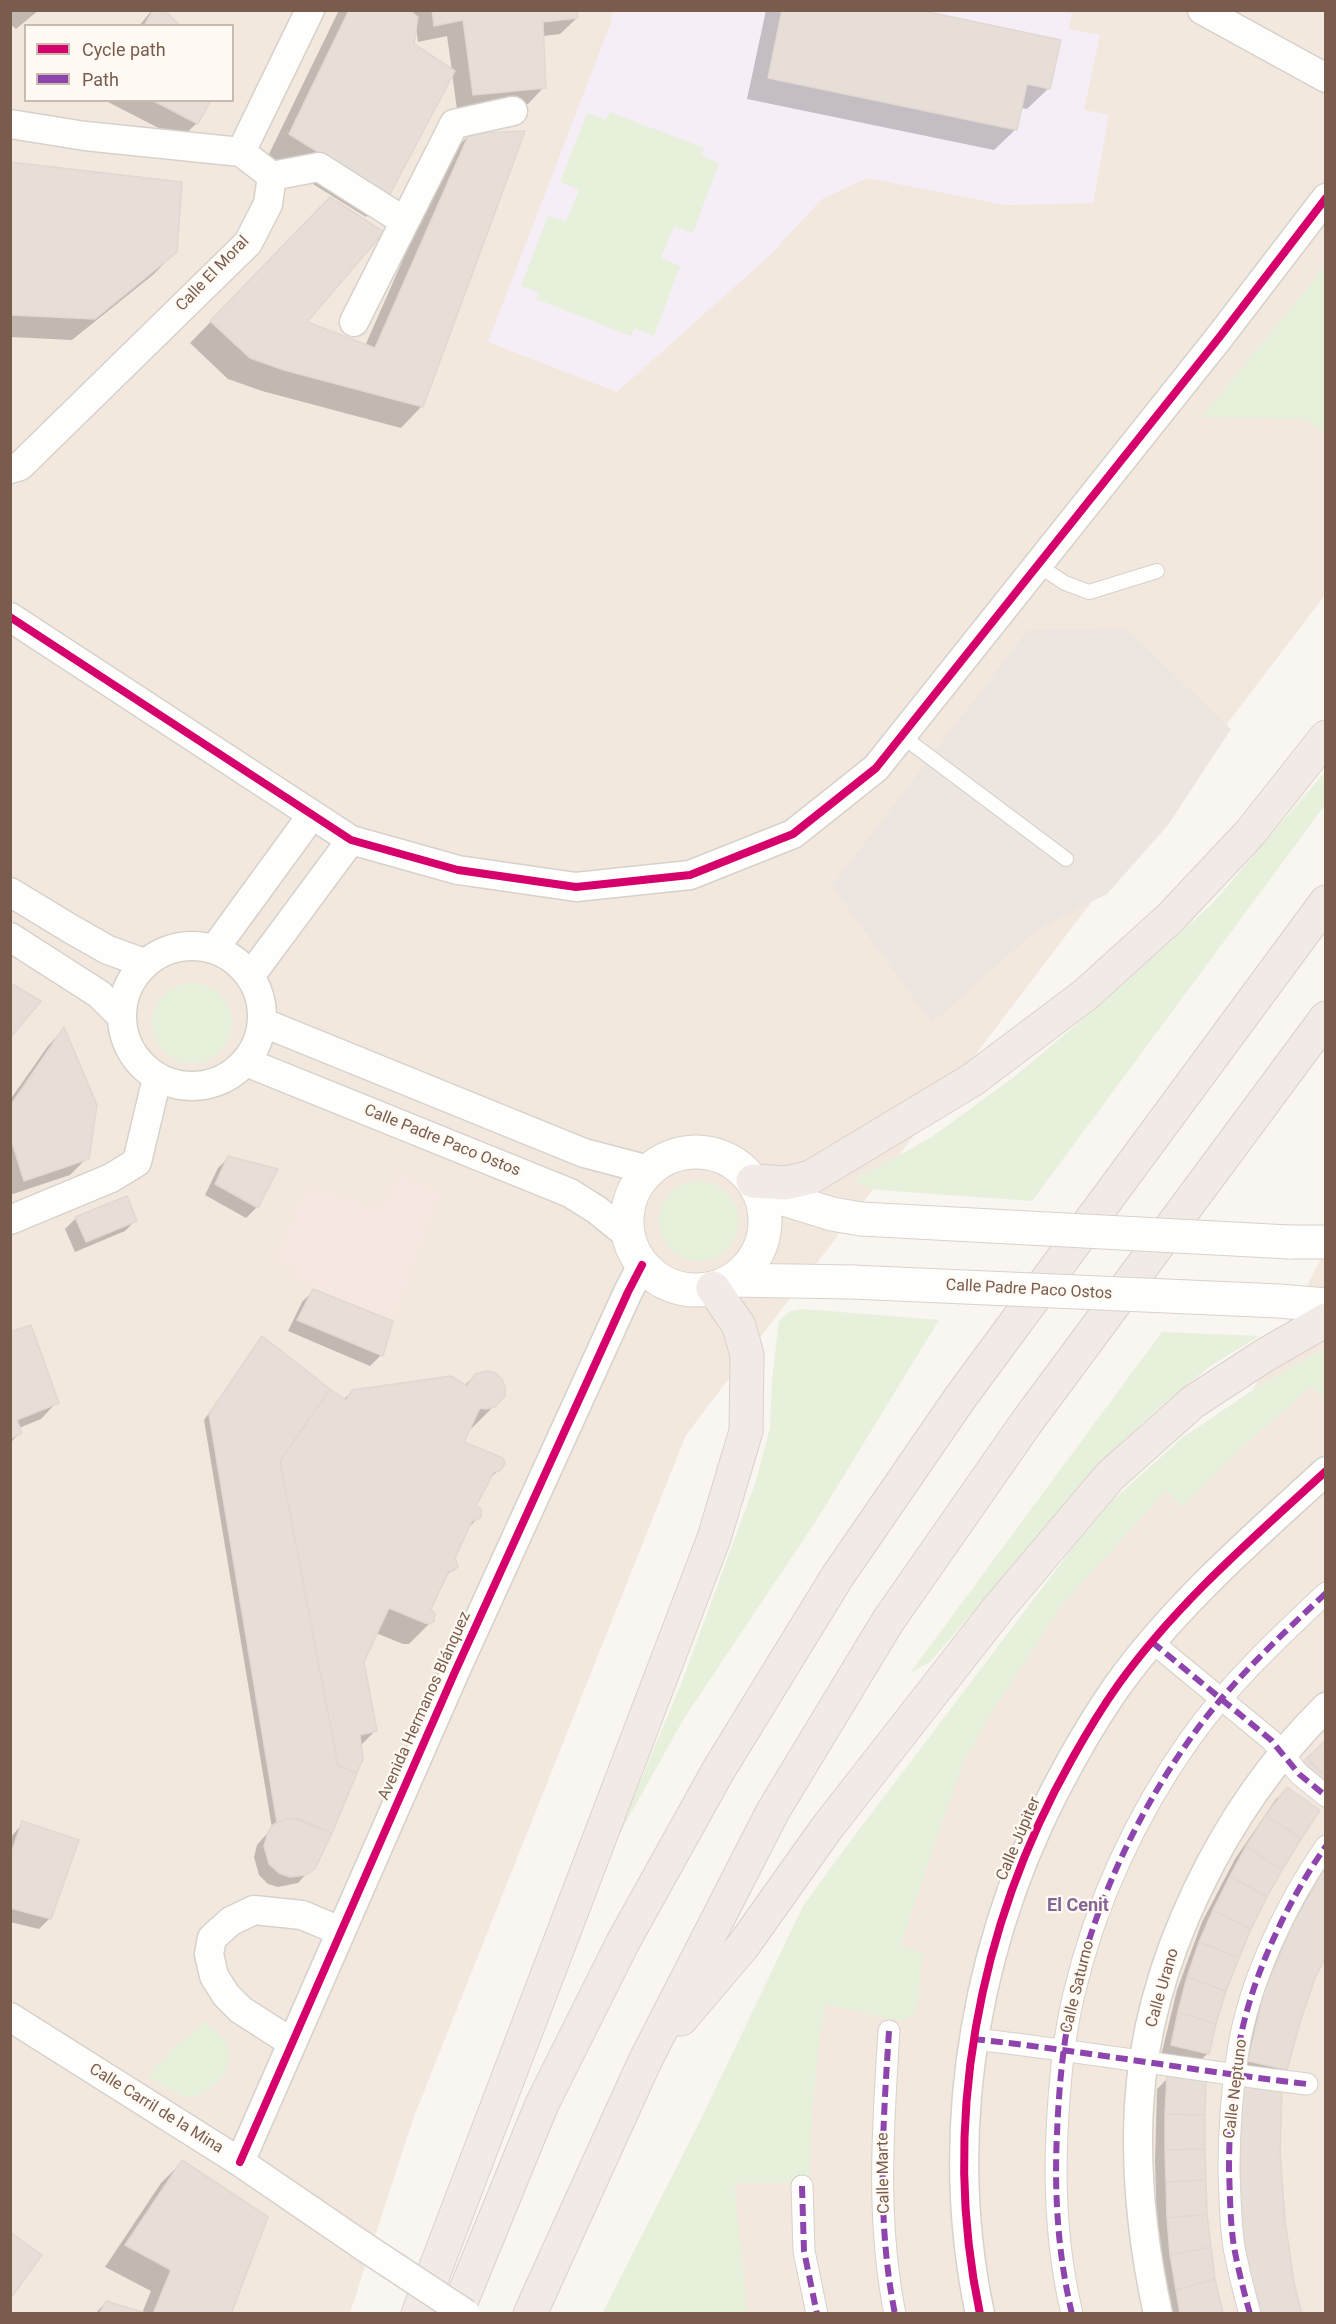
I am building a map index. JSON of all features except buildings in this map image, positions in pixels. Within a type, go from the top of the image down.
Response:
[{"type":"highway","points":[[756,1186],[786,1183],[811,1177],[972,1080],[1085,995],[1170,918],[1250,833],[1326,737]]},
{"type":"highway","points":[[456,2313],[542,2104],[623,1942],[718,1772],[837,1577],[960,1398],[1326,902]]},
{"type":"highway","points":[[530,2313],[645,2061],[773,1811],[888,1621],[1026,1424],[1326,1018]]},
{"type":"highway","points":[[418,2313],[714,1538],[746,1431],[747,1355],[723,1284]]},
{"type":"highway","points":[[645,2061],[743,1946],[826,1829],[975,1638],[1110,1476],[1193,1402],[1265,1355],[1326,1320]]},
{"type":"main road","points":[[692,1152],[715,1154],[737,1165],[756,1186],[763,1203],[765,1224],[761,1246],[749,1265],[723,1284],[691,1290],[669,1285],[642,1265],[629,1236],[628,1212],[635,1189],[649,1170],[669,1158],[692,1152]]},
{"type":"main road","points":[[756,1186],[832,1214],[861,1219],[1289,1242],[1326,1242]]},
{"type":"main road","name":"Calle Padre Paco Ostos","points":[[723,1284],[852,1282],[1326,1305]]},
{"type":"street","points":[[241,152],[310,10]]},
{"type":"street","points":[[1202,10],[1326,78]]},
{"type":"street","points":[[354,322],[454,124],[513,111]]},
{"type":"street","points":[[10,124],[85,136],[241,152],[272,176],[319,167],[404,221]]},
{"type":"street","name":"Calle El Moral","points":[[10,470],[20,466],[248,243],[268,204],[272,176]]},
{"type":"street","points":[[10,616],[351,840],[458,870],[576,886],[690,875],[793,834],[876,768],[1036,564],[1218,339],[1326,198]]},
{"type":"street","points":[[215,948],[312,815]]},
{"type":"street","points":[[251,975],[351,840]]},
{"type":"street","points":[[10,892],[108,950],[144,963]]},
{"type":"street","points":[[10,937],[99,994],[121,1016]]},
{"type":"street","points":[[197,945],[215,948],[251,975],[261,998],[264,1023],[246,1062],[223,1080],[195,1088],[157,1078],[138,1063],[125,1041],[121,1016],[127,987],[144,963],[160,952],[178,946],[197,945]]},
{"type":"street","points":[[264,1023],[584,1153],[649,1170]]},
{"type":"street","name":"Calle Padre Paco Ostos","points":[[246,1062],[570,1193],[597,1210],[629,1236]]},
{"type":"street","points":[[10,1220],[111,1178],[137,1162],[157,1078]]},
{"type":"street","name":"Avenida Hermanos Blánquez","points":[[240,2162],[454,1674],[642,1265]]},
{"type":"street","name":"Calle Júpiter","points":[[980,2313],[973,2279],[966,2196],[965,2142],[973,2038],[986,1974],[999,1928],[1033,1833],[1088,1732],[1117,1686],[1152,1642],[1189,1601],[1326,1471]]},
{"type":"street","name":"Calle Saturno","points":[[1072,2313],[1059,2239],[1055,2172],[1064,2049],[1073,1995],[1088,1941],[1106,1893],[1153,1797],[1190,1740],[1221,1699],[1266,1650],[1326,1593]]},
{"type":"street","points":[[1152,1642],[1272,1740],[1299,1774],[1326,1796]]},
{"type":"street","name":"Calle Urano","points":[[1158,2313],[1145,2248],[1138,2128],[1144,2063],[1161,1987],[1189,1907],[1225,1838],[1282,1753],[1326,1707]]},
{"type":"street","name":"Calle Neptuno","points":[[1250,2313],[1234,2246],[1230,2199],[1229,2149],[1238,2049],[1251,1998],[1269,1952],[1288,1910],[1326,1846]]},
{"type":"street","points":[[291,2042],[241,2010],[226,1995],[214,1976],[209,1954],[212,1938],[231,1921],[254,1910],[302,1915],[340,1931]]},
{"type":"street","name":"Calle Carril de la Mina","points":[[10,2017],[240,2162],[466,2313]]},
{"type":"street","name":"Calle Marte","points":[[889,2031],[881,2148],[885,2244],[895,2313]]},
{"type":"street","points":[[973,2038],[1064,2049],[1235,2076],[1307,2084]]},
{"type":"street","points":[[802,2186],[804,2250],[817,2313]]},
{"type":"lane","points":[[1036,564],[1065,583],[1089,592],[1157,571]]},
{"type":"lane","points":[[902,736],[1066,859]]},
{"type":"shaded area","points":[[1058,10],[1072,14],[1069,29],[1100,35],[1084,110],[1109,115],[1093,203],[1005,205],[867,178],[822,199],[777,249],[617,392],[488,342],[610,25],[613,11]]},
{"type":"shaded area","points":[[11,11],[1325,11],[1325,595],[686,1435],[413,2119],[350,2313],[11,2314]]},
{"type":"shaded area","points":[[1126,629],[1231,729],[1168,825],[1107,894],[1035,931],[932,1023],[832,886],[1028,630]]},
{"type":"shaded area","points":[[399,1175],[441,1191],[393,1321],[291,1277],[297,1269],[277,1259],[305,1186],[382,1208]]},
{"type":"shaded area","points":[[1325,1251],[1325,2313],[611,2314],[1057,1582],[1246,1403]]},
{"type":"green space","points":[[610,112],[704,148],[701,156],[719,163],[693,233],[674,226],[661,258],[680,266],[654,336],[634,328],[631,336],[536,299],[539,292],[521,286],[548,216],[566,222],[579,190],[560,182],[587,113],[606,120]]},
{"type":"green space","points":[[1325,266],[1325,433],[1304,419],[1201,417]]},
{"type":"green space","points":[[1325,772],[1325,805],[1032,1201],[878,1190],[855,1182],[858,1175],[877,1168],[933,1136],[1014,1077],[1106,1000],[1213,903]]},
{"type":"green space","points":[[192,983],[207,986],[220,995],[229,1008],[232,1023],[229,1038],[220,1051],[207,1060],[192,1063],[177,1060],[164,1051],[155,1038],[152,1023],[155,1008],[164,995],[177,986]]},
{"type":"green space","points":[[699,1181],[714,1184],[727,1193],[736,1206],[739,1221],[736,1236],[727,1249],[714,1258],[699,1261],[684,1258],[671,1249],[662,1236],[659,1221],[662,1206],[671,1193],[684,1184]]},
{"type":"green space","points":[[803,1309],[939,1320],[816,1521],[683,1720],[616,1840],[683,1679],[756,1481],[770,1428],[772,1379],[779,1321],[790,1311]]},
{"type":"green space","points":[[1162,1332],[1259,1336],[1209,1367],[1156,1410],[1107,1456],[930,1662],[910,1673]]},
{"type":"green space","points":[[1325,1350],[1325,1399],[1312,1386],[1248,1442],[1182,1507],[1166,1491],[1063,1604],[985,1723],[961,1768],[900,1946],[923,1953],[916,2013],[901,2021],[825,2004],[814,2093],[810,2183],[734,2183],[747,2311],[736,2314],[602,2314],[700,2121],[803,1906],[846,1847],[1074,1546],[1113,1500],[1182,1438],[1262,1384]]},
{"type":"green space","points":[[204,2022],[223,2038],[229,2052],[226,2069],[216,2084],[202,2094],[188,2096],[170,2090],[148,2076],[170,2051]]},
{"type":"marked path","points":[[1072,2314],[1063,2269],[1058,2224],[1056,2179],[1058,2116],[1062,2063],[1070,2011],[1093,1927],[1135,1829],[1170,1768],[1190,1739],[1237,1681],[1326,1593]]},
{"type":"marked path","points":[[1152,1642],[1271,1740],[1299,1774],[1326,1796]]},
{"type":"marked path","points":[[1250,2314],[1234,2247],[1230,2208],[1230,2125],[1238,2051],[1251,1998],[1271,1944],[1297,1892],[1326,1846]]},
{"type":"marked path","points":[[889,2031],[883,2137],[883,2208],[889,2279],[895,2314]]},
{"type":"marked path","points":[[973,2039],[1307,2084]]},
{"type":"marked path","points":[[802,2186],[804,2251],[817,2314]]},
{"type":"cycle path","points":[[10,617],[351,840],[458,870],[576,887],[690,875],[793,834],[876,768],[1218,339],[1326,198]]},
{"type":"cycle path","points":[[240,2162],[454,1674],[642,1265]]},
{"type":"cycle path","points":[[980,2314],[969,2243],[964,2171],[967,2099],[976,2028],[991,1958],[1012,1889],[1039,1823],[1088,1731],[1141,1655],[1216,1573],[1326,1471]]},
{"type":"district","name":"El Cenit","points":[[1078,1906]]}]
